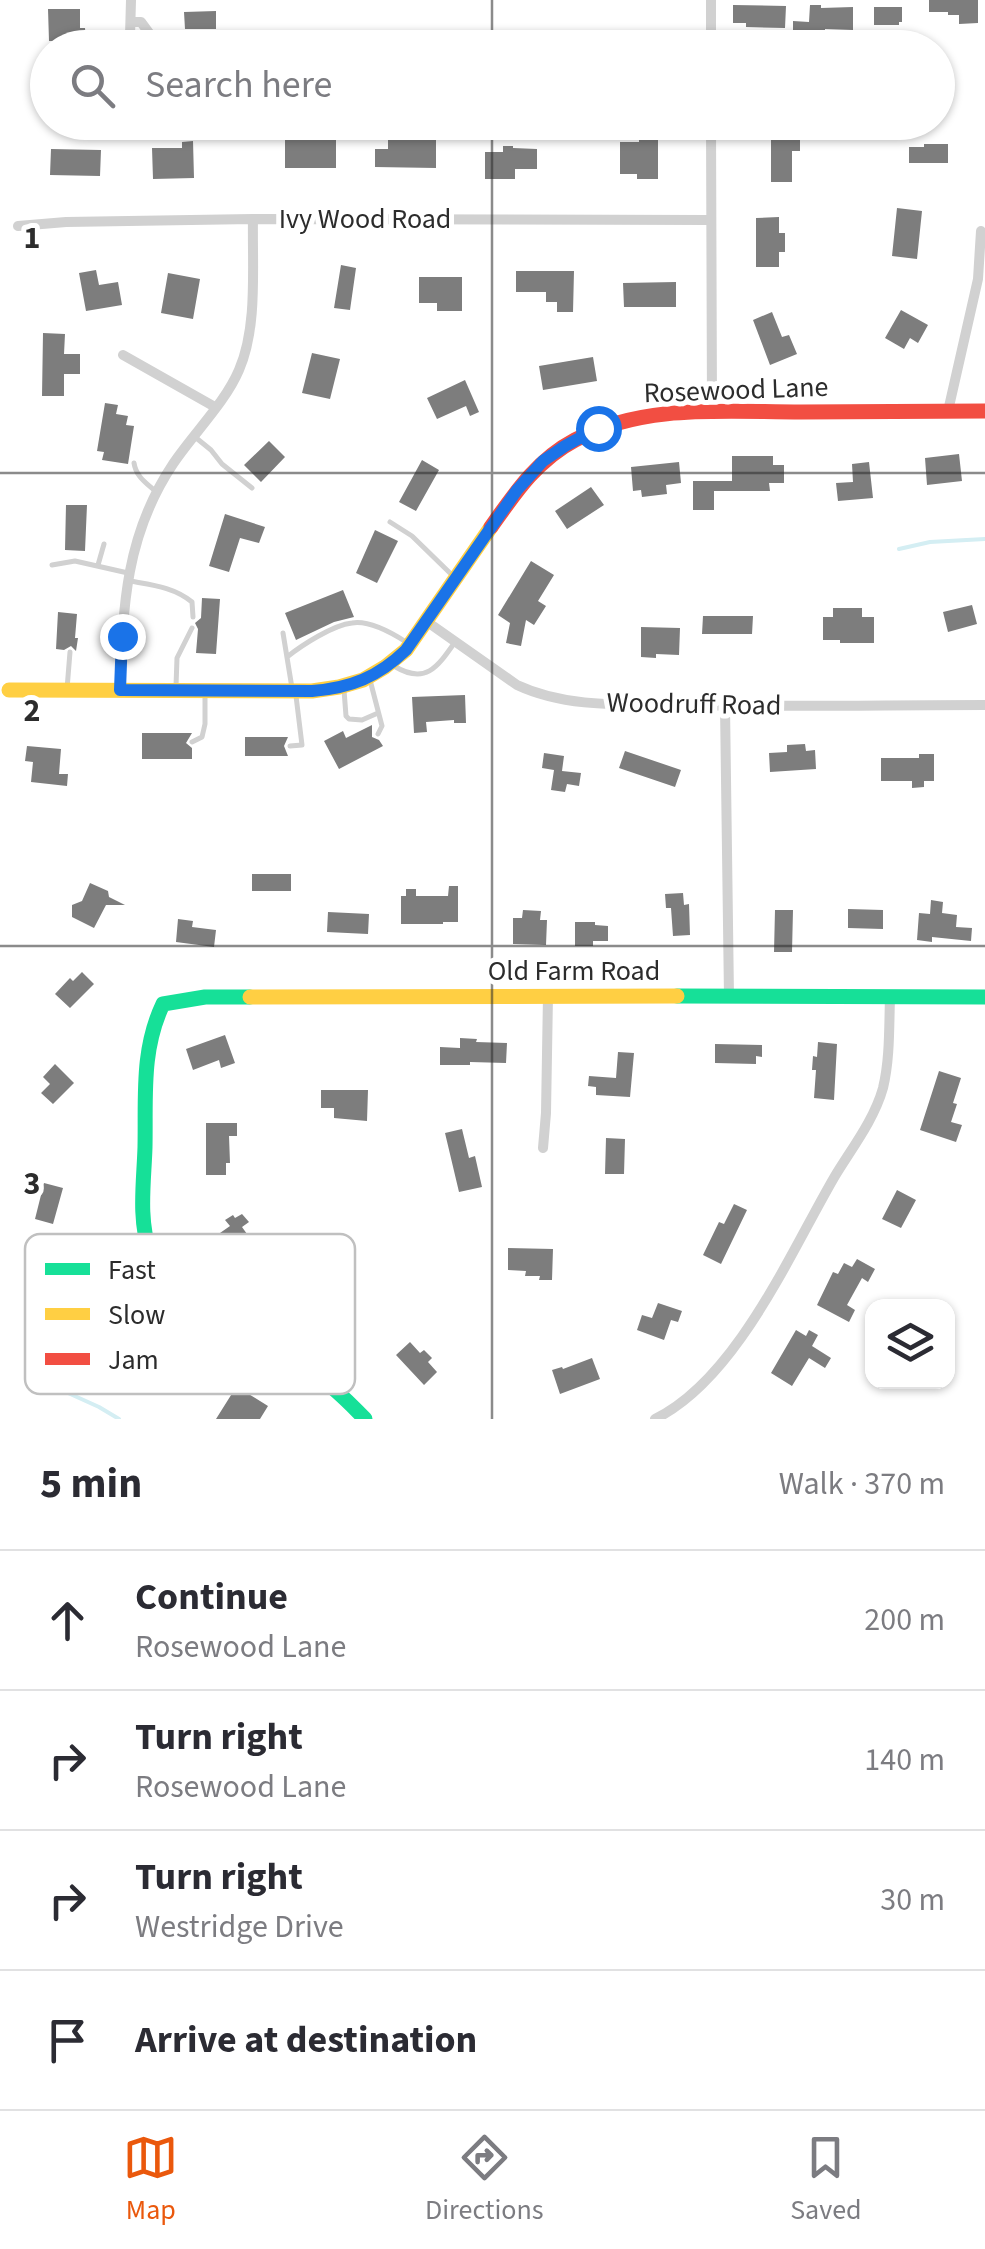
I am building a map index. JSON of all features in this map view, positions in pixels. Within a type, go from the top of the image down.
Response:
[{"type":"street","points":[[131,0],[132,30]]},
{"type":"street","points":[[710,0],[711,30]]},
{"type":"street","points":[[131,22],[140,22],[146,30]]},
{"type":"street","points":[[711,140],[712,411]]},
{"type":"street","points":[[120,690],[123,610],[138,535],[173,464],[239,372],[248,340],[252,219]]},
{"type":"street","name":"Ivy Wood Road","points":[[18,226],[252,219],[712,220]]},
{"type":"street","points":[[948,411],[978,279],[981,231]]},
{"type":"street","points":[[122,355],[215,407]]},
{"type":"street","name":"Rosewood Lane","points":[[9,690],[294,691],[343,687],[370,678],[409,645],[517,490],[543,461],[598,428],[621,421],[712,411],[985,411]]},
{"type":"street","name":"Woodruff Road","points":[[426,621],[517,686],[554,698],[725,706],[985,705]]},
{"type":"street","points":[[725,706],[728,996]]},
{"type":"street","points":[[544,1148],[548,995]]},
{"type":"street","points":[[655,1419],[696,1389],[747,1328],[872,1114],[887,1062],[890,996]]},
{"type":"street","name":"Old Farm Road","points":[[144,1234],[146,1050],[163,1004],[205,997],[985,997]]},
{"type":"street","name":"Old Farm Road","points":[[341,1394],[364,1419]]},
{"type":"lane","points":[[194,436],[252,488]]},
{"type":"lane","points":[[134,463],[141,479],[156,492]]},
{"type":"lane","points":[[390,522],[412,536],[454,578]]},
{"type":"lane","points":[[98,566],[104,544]]},
{"type":"lane","points":[[52,565],[76,557],[172,589],[192,602],[193,617]]},
{"type":"lane","points":[[287,657],[306,643],[355,622],[392,633],[409,645]]},
{"type":"lane","points":[[176,691],[177,658],[192,628]]},
{"type":"lane","points":[[284,632],[302,746],[290,746]]},
{"type":"lane","points":[[391,664],[404,672],[425,673],[440,663],[455,642]]},
{"type":"lane","points":[[66,690],[70,652]]},
{"type":"lane","points":[[370,678],[382,726],[378,734]]},
{"type":"lane","points":[[343,687],[349,719],[362,720],[378,713]]},
{"type":"lane","points":[[192,742],[202,737],[205,730],[206,691]]},
{"type":"building","points":[[929,0],[978,0],[978,23],[959,24],[959,15],[929,12]]},
{"type":"building","points":[[733,5],[786,6],[785,28],[733,23]]},
{"type":"building","points":[[810,5],[853,7],[853,30],[793,30],[793,21],[809,22]]},
{"type":"building","points":[[874,7],[902,7],[902,22],[874,25]]},
{"type":"building","points":[[48,9],[80,9],[80,28],[85,30],[49,30]]},
{"type":"building","points":[[216,11],[216,29],[185,29],[184,12]]},
{"type":"building","points":[[285,140],[336,140],[336,168],[285,168]]},
{"type":"building","points":[[388,140],[436,140],[436,168],[375,167],[375,149],[388,149]]},
{"type":"building","points":[[658,140],[658,179],[620,174],[620,142]]},
{"type":"building","points":[[771,140],[800,140],[800,151],[792,151],[792,182],[771,182]]},
{"type":"building","points":[[193,141],[194,178],[153,179],[152,148],[182,148],[182,142]]},
{"type":"building","points":[[948,144],[948,163],[909,163],[909,147]]},
{"type":"building","points":[[503,146],[537,149],[537,169],[515,169],[515,179],[485,179],[485,152],[503,152]]},
{"type":"building","points":[[51,149],[101,150],[100,176],[50,175]]},
{"type":"building","points":[[897,208],[922,211],[917,259],[892,256]]},
{"type":"building","points":[[779,217],[779,233],[785,233],[785,252],[779,252],[779,267],[756,267],[756,218]]},
{"type":"building","points":[[341,265],[356,268],[350,310],[334,308]]},
{"type":"building","points":[[96,270],[99,285],[118,282],[122,305],[86,311],[79,273]]},
{"type":"building","points":[[516,271],[574,271],[573,312],[557,312],[557,302],[546,302],[546,292],[516,292]]},
{"type":"building","points":[[168,273],[200,279],[193,319],[161,313]]},
{"type":"building","points":[[419,277],[462,277],[462,311],[437,311],[437,303],[419,303]]},
{"type":"building","points":[[676,282],[676,307],[624,307],[623,283]]},
{"type":"building","points":[[901,310],[928,325],[918,343],[910,338],[904,349],[885,338]]},
{"type":"building","points":[[772,312],[782,337],[789,335],[797,354],[770,365],[753,320]]},
{"type":"building","points":[[43,333],[65,334],[64,354],[80,354],[80,374],[64,374],[64,396],[42,396]]},
{"type":"building","points":[[312,353],[340,359],[330,399],[302,393]]},
{"type":"building","points":[[593,357],[597,381],[543,390],[539,366]]},
{"type":"building","points":[[465,380],[479,412],[470,416],[466,406],[437,419],[427,398]]},
{"type":"building","points":[[105,403],[118,405],[116,414],[128,416],[126,425],[134,426],[128,464],[102,460],[104,452],[97,451]]},
{"type":"building","points":[[269,441],[285,457],[261,482],[244,465]]},
{"type":"building","points":[[959,454],[962,481],[927,485],[925,458]]},
{"type":"building","points":[[732,456],[773,456],[773,465],[784,465],[784,483],[769,483],[770,491],[714,491],[714,510],[693,510],[693,481],[732,481]]},
{"type":"building","points":[[422,460],[439,470],[416,511],[399,502]]},
{"type":"building","points":[[679,462],[681,483],[666,485],[667,494],[642,497],[641,490],[633,491],[631,467]]},
{"type":"building","points":[[869,462],[873,498],[838,501],[836,483],[853,482],[852,464]]},
{"type":"building","points":[[591,487],[604,505],[567,529],[555,511]]},
{"type":"building","points":[[66,505],[87,505],[85,551],[65,550]]},
{"type":"building","points":[[225,514],[265,527],[259,543],[240,538],[229,572],[209,566]]},
{"type":"building","points":[[375,530],[398,541],[377,583],[356,573]]},
{"type":"building","points":[[531,561],[554,575],[538,601],[546,606],[534,625],[526,620],[521,646],[506,643],[510,623],[498,615]]},
{"type":"building","points":[[343,590],[354,617],[296,640],[285,613]]},
{"type":"building","points":[[202,598],[220,599],[216,654],[196,653],[195,623],[201,618]]},
{"type":"building","points":[[972,605],[977,624],[948,632],[943,612]]},
{"type":"building","points":[[833,608],[862,608],[862,617],[874,617],[874,643],[823,640],[823,617],[833,617]]},
{"type":"building","points":[[58,612],[77,614],[76,651],[71,646],[56,649]]},
{"type":"building","points":[[703,616],[753,616],[752,634],[702,634]]},
{"type":"building","points":[[641,627],[680,628],[679,655],[641,657]]},
{"type":"building","points":[[465,695],[466,723],[426,722],[427,732],[414,733],[412,697]]},
{"type":"building","points":[[372,725],[372,737],[383,746],[339,769],[324,741],[343,731],[346,738]]},
{"type":"building","points":[[142,733],[192,733],[186,743],[192,748],[192,759],[142,759]]},
{"type":"building","points":[[245,737],[288,737],[284,746],[288,756],[245,756]]},
{"type":"building","points":[[805,744],[806,751],[815,750],[816,769],[770,772],[769,753],[787,752],[787,745]]},
{"type":"building","points":[[27,746],[61,749],[59,774],[68,774],[67,786],[31,782],[33,762],[25,761]]},
{"type":"building","points":[[625,751],[681,770],[675,787],[619,768]]},
{"type":"building","points":[[544,753],[564,756],[562,771],[581,773],[579,786],[567,784],[565,792],[551,790],[554,770],[542,768]]},
{"type":"building","points":[[919,754],[934,754],[934,781],[924,781],[924,787],[912,788],[912,781],[881,781],[881,758],[919,758]]},
{"type":"building","points":[[252,874],[291,874],[291,891],[252,891]]},
{"type":"building","points":[[90,883],[125,905],[106,905],[94,928],[72,917],[72,905],[82,901]]},
{"type":"building","points":[[449,886],[458,886],[458,922],[401,924],[401,896],[406,896],[406,889],[416,889],[416,896],[448,896]]},
{"type":"building","points":[[683,893],[684,905],[689,904],[690,935],[673,936],[671,908],[666,908],[665,894]]},
{"type":"building","points":[[931,900],[943,902],[942,913],[957,915],[956,927],[972,928],[971,941],[932,937],[932,942],[917,940],[919,913],[930,914]]},
{"type":"building","points":[[848,909],[883,910],[883,929],[848,928]]},
{"type":"building","points":[[523,910],[541,911],[540,920],[547,920],[546,945],[513,944],[513,918],[522,918]]},
{"type":"building","points":[[775,910],[793,910],[792,952],[774,952]]},
{"type":"building","points":[[328,912],[369,914],[368,934],[327,932]]},
{"type":"building","points":[[178,919],[193,921],[192,927],[216,930],[214,947],[176,942]]},
{"type":"building","points":[[575,922],[608,926],[608,941],[575,946]]},
{"type":"building","points":[[82,972],[94,984],[70,1008],[55,994]]},
{"type":"building","points":[[225,1035],[235,1063],[221,1068],[219,1060],[193,1070],[186,1049]]},
{"type":"building","points":[[460,1038],[507,1043],[506,1063],[440,1065],[440,1047],[460,1048]]},
{"type":"building","points":[[818,1042],[837,1044],[834,1100],[814,1098],[813,1056],[817,1057]]},
{"type":"building","points":[[715,1044],[762,1045],[762,1057],[756,1056],[756,1064],[715,1063]]},
{"type":"building","points":[[618,1052],[634,1053],[630,1097],[596,1095],[596,1087],[588,1086],[589,1076],[616,1078]]},
{"type":"building","points":[[55,1064],[74,1083],[53,1104],[41,1093],[50,1084],[43,1077]]},
{"type":"building","points":[[939,1071],[961,1078],[951,1122],[962,1125],[956,1142],[920,1130]]},
{"type":"building","points":[[321,1090],[368,1090],[367,1121],[334,1118],[334,1108],[321,1108]]},
{"type":"building","points":[[206,1123],[237,1123],[237,1136],[229,1136],[230,1163],[226,1163],[226,1175],[206,1175]]},
{"type":"building","points":[[462,1129],[469,1158],[475,1156],[482,1187],[459,1192],[445,1133]]},
{"type":"building","points":[[606,1138],[625,1139],[624,1174],[605,1174]]},
{"type":"building","points":[[44,1183],[63,1188],[53,1224],[35,1219]]},
{"type":"building","points":[[897,1190],[916,1200],[901,1228],[882,1219]]},
{"type":"building","points":[[734,1204],[747,1210],[721,1264],[703,1255],[719,1222],[724,1224]]},
{"type":"building","points":[[242,1214],[249,1222],[242,1227],[247,1234],[221,1234],[230,1226],[225,1220],[233,1215],[235,1218]]},
{"type":"building","points":[[508,1248],[553,1249],[552,1280],[525,1276],[526,1271],[508,1270]]},
{"type":"building","points":[[857,1259],[875,1269],[868,1282],[862,1278],[847,1305],[855,1310],[849,1322],[817,1305],[833,1272],[838,1274],[844,1263],[852,1267]]},
{"type":"building","points":[[658,1303],[682,1311],[678,1322],[671,1320],[664,1340],[637,1330],[642,1315],[652,1318]]},
{"type":"building","points":[[796,1330],[806,1336],[809,1330],[818,1335],[812,1346],[831,1358],[825,1368],[809,1358],[792,1386],[771,1373]]},
{"type":"building","points":[[410,1342],[420,1353],[424,1350],[432,1358],[428,1362],[437,1372],[424,1385],[396,1355]]},
{"type":"building","points":[[592,1358],[600,1379],[560,1394],[552,1370]]},
{"type":"building","points":[[232,1394],[249,1394],[268,1406],[260,1419],[216,1419]]},
{"type":"waterway","points":[[899,549],[930,542],[985,539]]},
{"type":"waterway","points":[[70,1394],[119,1419]]},
{"type":"traffic: fast","points":[[677,996],[985,997]]},
{"type":"traffic: fast","points":[[145,1234],[146,1074],[151,1039],[163,1004],[205,997],[250,997]]},
{"type":"traffic: fast","points":[[339,1394],[365,1419]]},
{"type":"traffic: slow","points":[[9,690],[312,691],[363,680],[406,650],[491,527]]},
{"type":"traffic: slow","points":[[250,997],[677,996]]},
{"type":"traffic: jam","points":[[491,527],[549,457],[575,440],[629,420],[715,411],[985,411]]},
{"type":"route","points":[[122,636],[120,690],[312,691],[364,681],[406,650],[517,490],[543,461],[598,428]]}]
